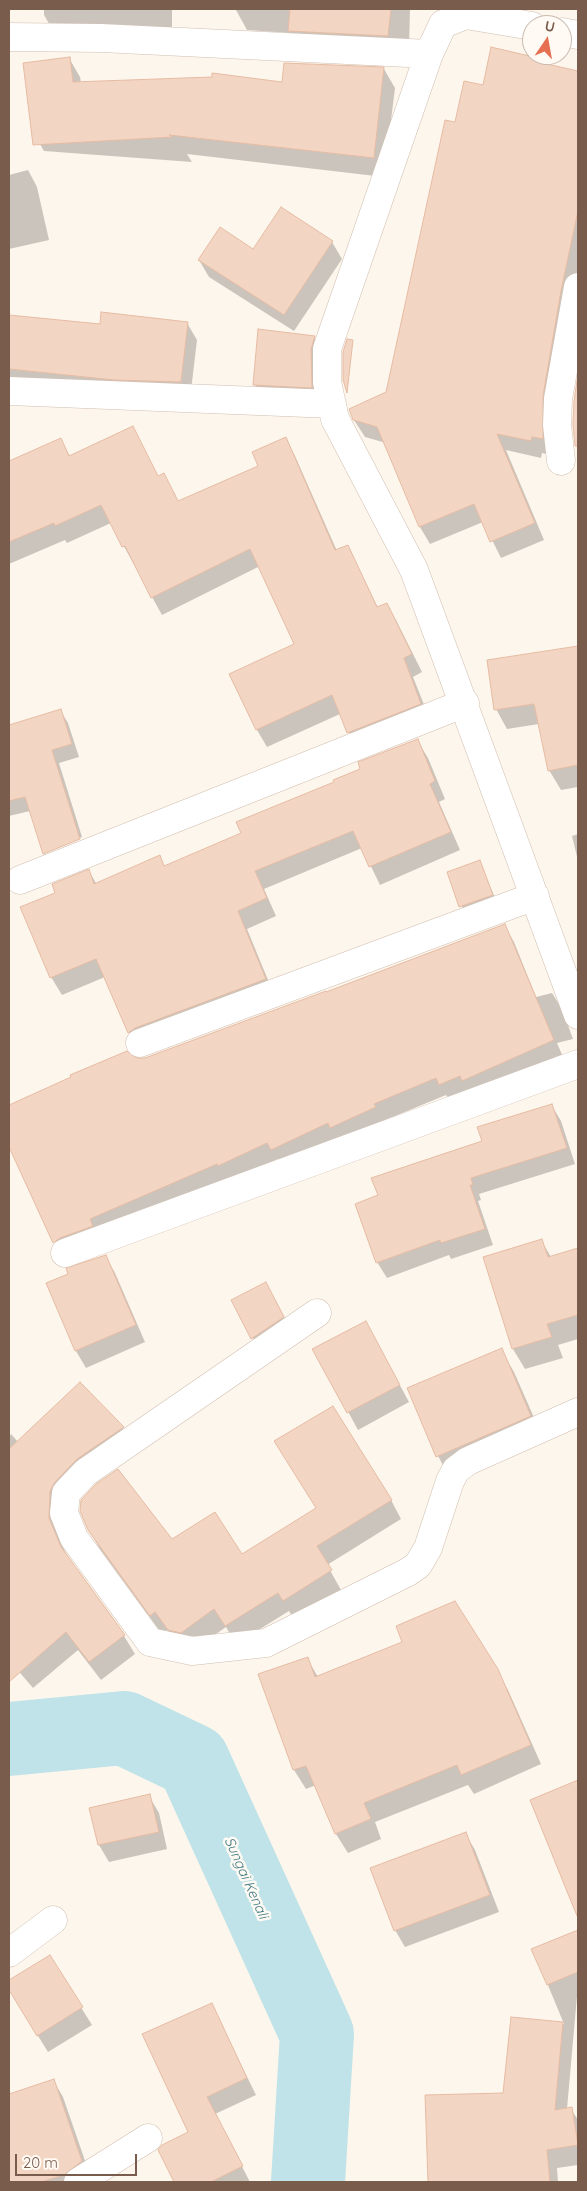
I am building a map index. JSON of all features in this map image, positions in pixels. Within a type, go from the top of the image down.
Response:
[{"type":"street","points":[[522,24],[466,15],[443,16],[327,349],[327,382],[334,419],[414,570],[578,1015]]},
{"type":"street","points":[[9,37],[101,38],[429,54]]},
{"type":"street","points":[[561,461],[557,425],[558,399],[578,287]]},
{"type":"street","points":[[9,391],[332,404]]},
{"type":"street","points":[[20,880],[464,703]]},
{"type":"street","points":[[140,1043],[535,896]]},
{"type":"street","points":[[65,1253],[578,1064]]},
{"type":"street","points":[[317,1313],[86,1472],[66,1492],[64,1514],[74,1538],[150,1642],[192,1651],[266,1643],[408,1572],[418,1565],[428,1548],[450,1481],[456,1470],[468,1461],[578,1412]]},
{"type":"street","points":[[9,1953],[53,1920]]},
{"type":"street","points":[[78,2182],[148,2138]]},
{"type":"building","points":[[290,9],[391,9],[388,36],[288,31]]},
{"type":"building","points":[[491,47],[522,54],[522,65],[551,65],[578,71],[578,211],[561,291],[543,396],[543,439],[532,437],[531,441],[497,434],[535,523],[490,542],[474,504],[419,527],[377,427],[353,420],[349,409],[386,392],[445,120],[455,122],[464,81],[483,85]]},
{"type":"building","points":[[70,57],[73,82],[212,77],[212,73],[282,82],[284,63],[384,67],[374,158],[169,135],[172,137],[33,145],[23,63]]},
{"type":"building","points":[[281,207],[333,241],[284,315],[198,260],[220,227],[253,249]]},
{"type":"building","points":[[101,312],[188,322],[181,382],[114,380],[9,369],[9,315],[100,324]]},
{"type":"building","points":[[258,329],[315,336],[311,349],[312,388],[253,385]]},
{"type":"building","points":[[347,339],[353,340],[347,393],[343,380],[343,352]]},
{"type":"building","points":[[578,374],[578,446],[575,446],[573,424]]},
{"type":"building","points":[[133,426],[158,476],[164,473],[178,501],[258,466],[252,452],[286,437],[335,550],[348,545],[377,607],[387,603],[412,654],[404,658],[421,704],[347,733],[332,695],[256,730],[229,674],[294,644],[250,549],[151,598],[125,546],[122,547],[101,505],[55,526],[54,523],[9,542],[9,461],[61,438],[69,456]]},
{"type":"building","points":[[578,646],[578,765],[548,771],[534,704],[494,710],[487,660]]},
{"type":"building","points":[[61,709],[72,744],[52,750],[80,839],[43,854],[25,797],[9,801],[9,725]]},
{"type":"building","points":[[418,739],[435,781],[430,784],[451,832],[369,867],[353,831],[255,871],[267,898],[238,911],[266,979],[135,1028],[128,1033],[96,959],[50,978],[20,907],[55,893],[52,884],[89,869],[94,884],[160,855],[164,866],[241,833],[236,822],[334,782],[333,780],[360,769],[358,762]]},
{"type":"building","points":[[480,860],[493,895],[459,907],[447,872]]},
{"type":"building","points":[[505,924],[554,1040],[462,1081],[460,1076],[439,1085],[436,1078],[374,1104],[376,1107],[330,1128],[328,1123],[271,1150],[267,1143],[218,1166],[217,1164],[90,1219],[93,1226],[60,1238],[53,1243],[9,1147],[9,1105],[71,1077],[70,1075],[127,1051],[137,1058],[145,1058]]},
{"type":"building","points":[[552,1104],[567,1148],[471,1178],[473,1185],[470,1185],[485,1229],[441,1243],[440,1240],[376,1263],[355,1204],[378,1195],[371,1178],[482,1141],[477,1127]]},
{"type":"building","points":[[542,1239],[548,1257],[578,1248],[578,1315],[547,1324],[552,1337],[512,1349],[483,1257]]},
{"type":"building","points":[[106,1255],[136,1325],[75,1351],[46,1283],[68,1274],[66,1268]]},
{"type":"building","points":[[266,1282],[284,1317],[251,1339],[231,1300]]},
{"type":"building","points":[[366,1321],[400,1385],[347,1413],[312,1349]]},
{"type":"building","points":[[502,1348],[531,1416],[436,1457],[407,1388]]},
{"type":"building","points":[[80,1382],[124,1427],[77,1459],[55,1482],[50,1491],[49,1518],[61,1547],[125,1635],[89,1662],[66,1632],[9,1682],[9,1449]]},
{"type":"building","points":[[333,1406],[392,1500],[317,1546],[332,1570],[283,1601],[278,1593],[225,1626],[214,1609],[181,1633],[168,1630],[155,1612],[150,1616],[88,1530],[80,1511],[81,1500],[96,1484],[118,1469],[172,1539],[215,1512],[242,1554],[316,1508],[274,1441]]},
{"type":"building","points":[[455,1601],[498,1669],[531,1745],[461,1775],[457,1765],[364,1803],[371,1819],[335,1834],[306,1766],[293,1770],[258,1674],[308,1657],[315,1677],[402,1642],[396,1626]]},
{"type":"building","points":[[578,1780],[578,1916],[577,1916],[530,1800]]},
{"type":"building","points":[[150,1794],[159,1832],[98,1845],[89,1808]]},
{"type":"building","points":[[466,1832],[490,1895],[394,1931],[370,1868]]},
{"type":"building","points":[[578,1930],[578,1972],[547,1985],[531,1949]]},
{"type":"building","points":[[50,1955],[83,2007],[37,2036],[9,1990],[9,1980]]},
{"type":"building","points":[[212,2003],[247,2078],[207,2097],[243,2166],[211,2182],[174,2182],[158,2150],[162,2145],[188,2132],[142,2034]]},
{"type":"building","points":[[511,2017],[563,2022],[555,2110],[572,2107],[578,2145],[547,2150],[550,2182],[428,2182],[425,2095],[503,2093]]},
{"type":"building","points":[[54,2079],[82,2161],[64,2175],[41,2182],[9,2182],[9,2094]]},
{"type":"waterway","name":"Sungai Kenali","points":[[9,1739],[124,1728],[193,1761],[317,2034],[308,2182]]}]
